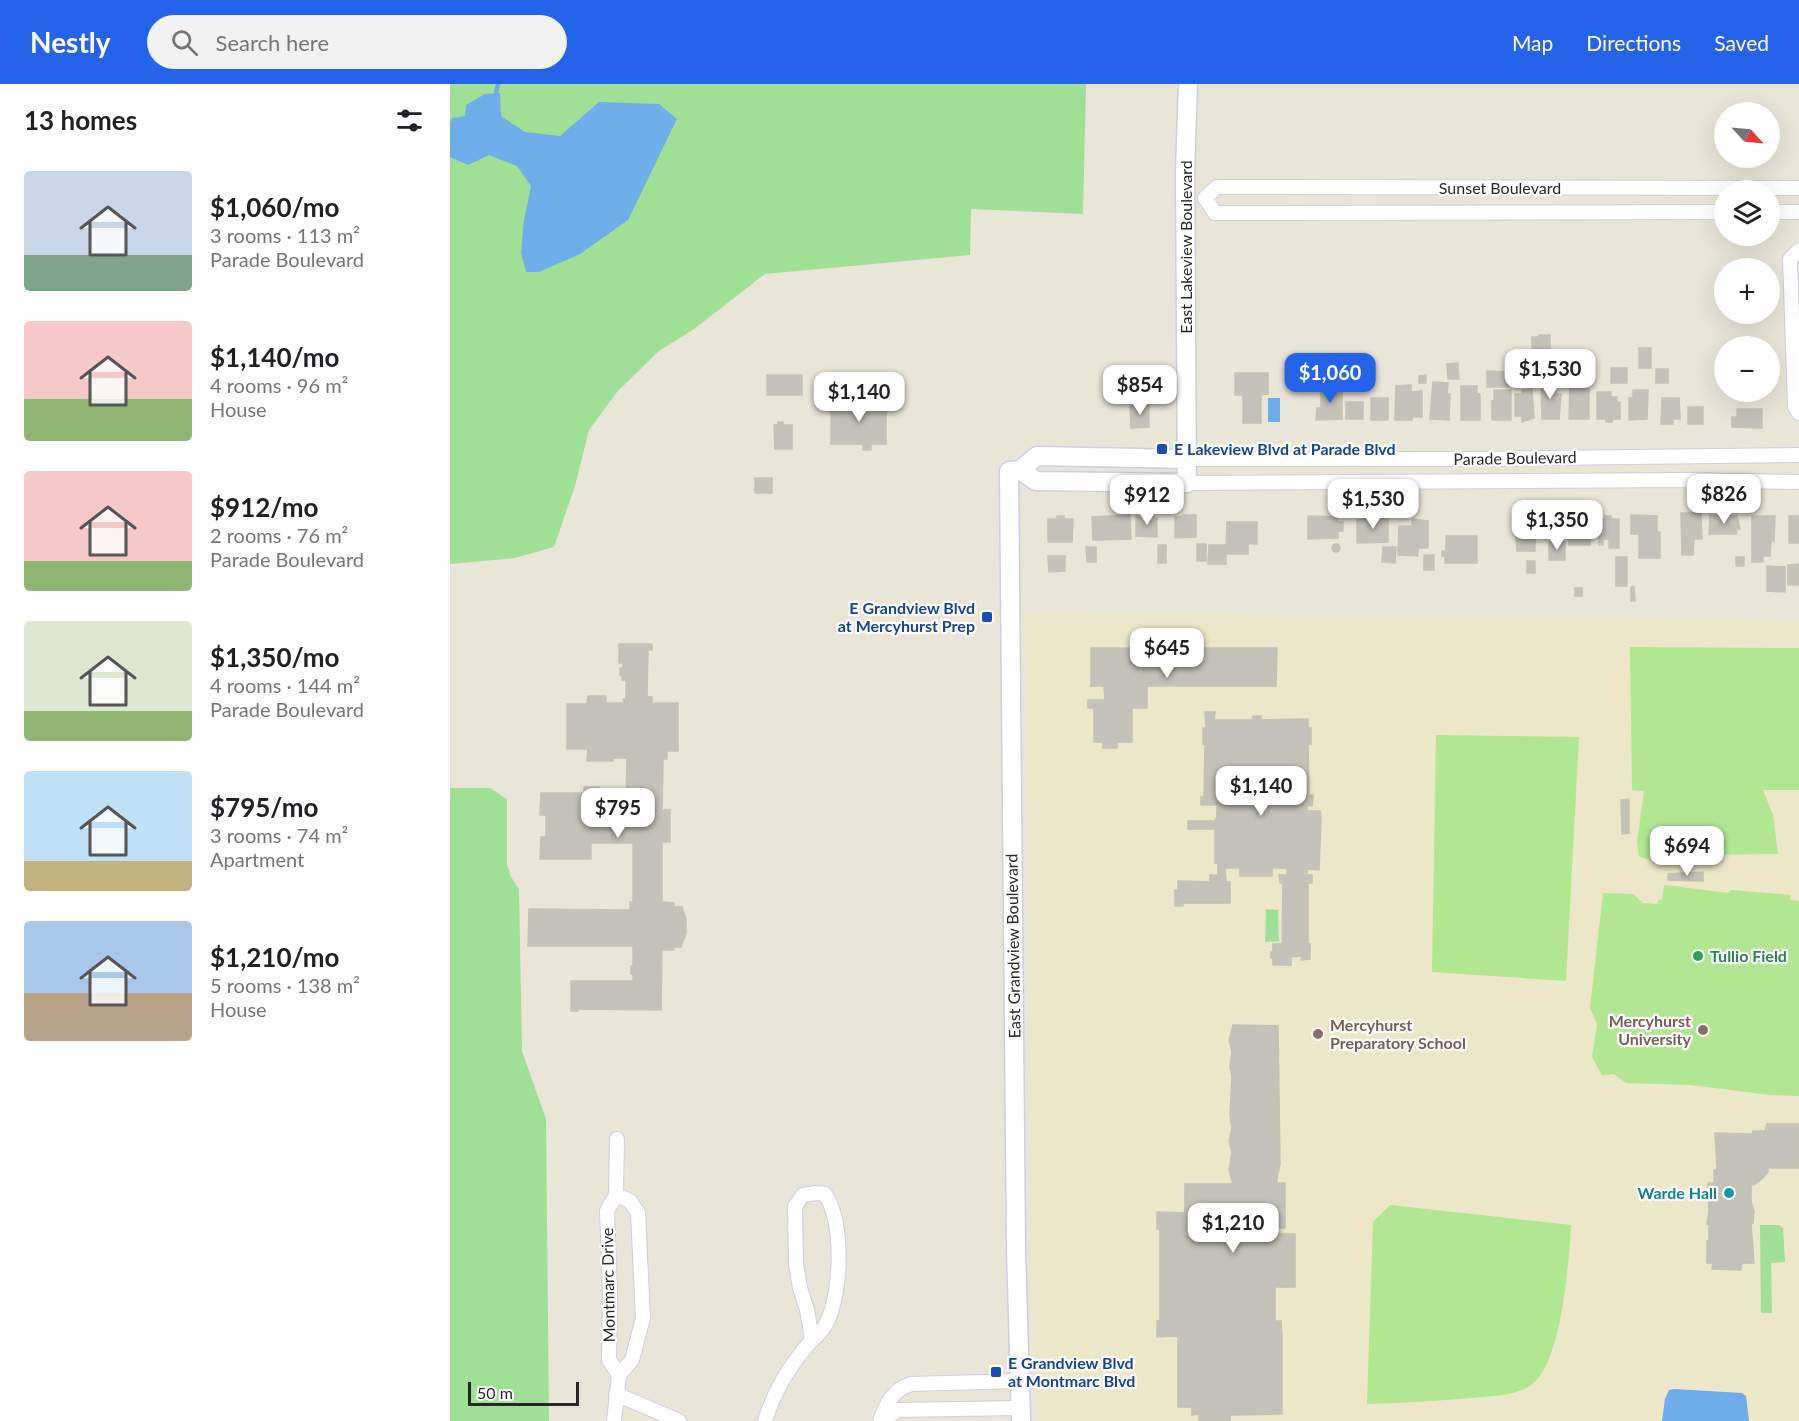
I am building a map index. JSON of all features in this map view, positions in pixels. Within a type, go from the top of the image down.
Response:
[{"type":"street","name":"East Lakeview Boulevard","points":[[1187,483],[1188,84]]},
{"type":"street","name":"Sunset Boulevard","points":[[1186,196],[1204,198],[1217,187],[1799,188]]},
{"type":"street","name":"Sunset Boulevard","points":[[1204,198],[1215,213],[1714,212]]},
{"type":"street","points":[[1780,212],[1799,212]]},
{"type":"street","points":[[1799,250],[1790,259],[1795,407],[1799,413]]},
{"type":"street","name":"Parade Boulevard","points":[[1799,455],[1472,459],[1188,459],[1036,456],[1015,470],[1036,482],[1686,480],[1799,482]]},
{"type":"street","name":"East Grandview Boulevard","points":[[1015,470],[1011,817],[1016,1249],[1021,1414]]},
{"type":"street","name":"Montmarc Drive","points":[[617,1139],[616,1195],[607,1211],[610,1292],[609,1360],[619,1375]]},
{"type":"street","points":[[765,1421],[780,1384],[812,1339],[826,1326],[838,1284],[836,1223],[832,1205],[825,1194],[816,1193],[803,1195],[795,1206],[794,1217],[796,1264],[812,1339]]},
{"type":"street","name":"Montmarc Drive","points":[[614,1421],[619,1375],[632,1360],[643,1318],[638,1213],[630,1201],[616,1195]]},
{"type":"street","points":[[1020,1381],[911,1384],[894,1392],[880,1421],[898,1410],[1021,1414]]},
{"type":"street","points":[[616,1394],[679,1421]]},
{"type":"shaded area","points":[[1025,613],[1549,616],[1799,621],[1799,1421],[1038,1421],[1032,1270]]},
{"type":"green space","points":[[450,84],[1086,84],[1083,214],[971,209],[970,255],[765,274],[694,329],[659,351],[617,392],[589,430],[575,486],[554,547],[515,558],[450,564]]},
{"type":"green space","points":[[1630,647],[1799,648],[1799,790],[1763,790],[1773,815],[1778,854],[1668,855],[1646,859],[1639,856],[1637,842],[1644,791],[1632,790]]},
{"type":"green space","points":[[1436,735],[1579,737],[1566,981],[1432,972]]},
{"type":"green space","points":[[450,788],[490,788],[507,799],[507,864],[511,877],[519,889],[522,1051],[546,1119],[549,1421],[450,1421]]},
{"type":"green space","name":"Tullio Field","points":[[1664,885],[1729,893],[1731,890],[1791,895],[1790,900],[1799,901],[1799,1096],[1770,1095],[1691,1085],[1626,1083],[1614,1074],[1602,1075],[1592,1057],[1597,1024],[1590,1008],[1603,893],[1633,894],[1643,903],[1657,904],[1659,899],[1662,900]]},
{"type":"green space","points":[[1266,909],[1278,910],[1279,941],[1265,942]]},
{"type":"green space","points":[[1390,1205],[1571,1225],[1566,1286],[1557,1335],[1541,1375],[1530,1386],[1510,1394],[1494,1396],[1367,1404],[1373,1222]]},
{"type":"green space","points":[[1760,1225],[1779,1225],[1783,1228],[1785,1262],[1771,1263],[1772,1313],[1761,1313]]},
{"type":"water","points":[[500,93],[501,116],[525,132],[560,136],[599,102],[659,104],[677,119],[628,220],[580,254],[539,272],[526,272],[521,253],[524,220],[531,186],[517,166],[489,155],[468,165],[450,157],[452,118],[465,116],[466,105],[485,94]]},
{"type":"water","points":[[1268,398],[1280,398],[1280,422],[1268,422]]},
{"type":"water","points":[[1669,1390],[1742,1393],[1746,1396],[1749,1421],[1662,1421],[1665,1399]]},
{"type":"building","points":[[1539,335],[1550,335],[1550,350],[1539,350]]},
{"type":"building","points":[[1532,337],[1539,337],[1539,349],[1532,349]]},
{"type":"building","points":[[1639,348],[1651,348],[1651,368],[1639,368]]},
{"type":"building","points":[[1458,363],[1459,379],[1448,379],[1447,364]]},
{"type":"building","points":[[1611,368],[1627,368],[1627,383],[1611,383]]},
{"type":"building","points":[[1656,369],[1668,369],[1668,383],[1656,383]]},
{"type":"building","points":[[1487,371],[1508,372],[1508,387],[1487,387]]},
{"type":"building","points":[[1235,373],[1268,373],[1268,394],[1261,395],[1261,423],[1243,423],[1243,395],[1235,395]]},
{"type":"building","points":[[767,375],[802,375],[802,395],[767,395]]},
{"type":"building","points":[[1426,375],[1426,383],[1419,383],[1419,376]]},
{"type":"building","points":[[1556,379],[1556,394],[1561,394],[1559,419],[1542,419],[1541,380]]},
{"type":"building","points":[[1433,382],[1448,383],[1449,420],[1430,419]]},
{"type":"building","points":[[1321,384],[1332,384],[1332,389],[1342,389],[1342,419],[1316,420],[1317,408],[1321,408]]},
{"type":"building","points":[[1411,385],[1411,392],[1422,391],[1422,417],[1412,417],[1412,420],[1395,420],[1396,386]]},
{"type":"building","points":[[1570,385],[1589,385],[1589,419],[1569,419]]},
{"type":"building","points":[[1461,386],[1477,386],[1477,394],[1480,394],[1480,420],[1461,420]]},
{"type":"building","points":[[1532,389],[1534,418],[1522,422],[1522,416],[1515,416],[1515,394],[1522,394],[1522,390]]},
{"type":"building","points":[[1494,390],[1511,390],[1511,420],[1492,420]]},
{"type":"building","points":[[1633,390],[1648,390],[1647,419],[1629,420],[1629,398],[1633,398]]},
{"type":"building","points":[[1597,392],[1611,392],[1611,397],[1617,397],[1617,402],[1620,402],[1620,419],[1606,422],[1606,419],[1597,419]]},
{"type":"building","points":[[1371,398],[1388,398],[1388,420],[1371,420]]},
{"type":"building","points":[[1662,398],[1679,398],[1680,419],[1673,419],[1673,424],[1661,424]]},
{"type":"building","points":[[831,402],[886,402],[886,444],[871,444],[871,450],[863,450],[863,444],[831,444]]},
{"type":"building","points":[[1346,402],[1363,402],[1363,419],[1346,419]]},
{"type":"building","points":[[1130,405],[1149,405],[1149,427],[1131,428]]},
{"type":"building","points":[[1688,407],[1703,407],[1703,424],[1688,424]]},
{"type":"building","points":[[1737,409],[1762,409],[1762,428],[1732,427],[1732,417],[1737,417]]},
{"type":"building","points":[[778,422],[783,422],[783,425],[792,425],[792,449],[775,449],[774,425],[778,425]]},
{"type":"building","points":[[755,478],[772,478],[772,493],[755,493]]},
{"type":"building","points":[[1681,513],[1701,513],[1702,539],[1694,539],[1693,555],[1682,555]]},
{"type":"building","points":[[1569,514],[1590,514],[1590,545],[1569,545]]},
{"type":"building","points":[[1130,515],[1131,539],[1093,540],[1092,517]]},
{"type":"building","points":[[1143,515],[1154,515],[1154,518],[1157,518],[1157,537],[1136,536],[1136,516],[1143,517]]},
{"type":"building","points":[[1183,515],[1196,515],[1196,537],[1175,538],[1175,517],[1183,517]]},
{"type":"building","points":[[1631,515],[1657,516],[1657,532],[1660,532],[1660,558],[1639,558],[1639,534],[1631,534]]},
{"type":"building","points":[[1710,515],[1737,516],[1740,529],[1737,529],[1736,534],[1709,534]]},
{"type":"building","points":[[1057,516],[1073,519],[1072,542],[1048,542],[1048,519],[1057,519]]},
{"type":"building","points":[[1308,516],[1338,517],[1337,522],[1343,522],[1343,531],[1338,531],[1338,538],[1308,539]]},
{"type":"building","points":[[1605,516],[1619,519],[1619,548],[1609,548],[1609,539],[1603,539],[1603,545],[1599,545],[1599,519],[1605,519]]},
{"type":"building","points":[[1752,516],[1775,516],[1774,541],[1771,541],[1770,556],[1763,556],[1763,562],[1752,562]]},
{"type":"building","points":[[1789,516],[1799,516],[1799,543],[1789,543]]},
{"type":"building","points":[[1388,518],[1388,542],[1357,543],[1357,520]]},
{"type":"building","points":[[1412,519],[1428,521],[1428,548],[1418,548],[1418,556],[1398,555],[1399,526],[1412,526]]},
{"type":"building","points":[[1227,522],[1257,522],[1257,544],[1248,544],[1248,554],[1226,554],[1226,564],[1208,564],[1209,545],[1226,545]]},
{"type":"building","points":[[1515,522],[1535,522],[1535,551],[1517,551]]},
{"type":"building","points":[[1446,536],[1477,536],[1477,563],[1445,563],[1442,551],[1446,551]]},
{"type":"building","points":[[1549,542],[1565,542],[1565,560],[1549,560]]},
{"type":"building","points":[[1197,544],[1206,544],[1206,561],[1197,561]]},
{"type":"building","points":[[1336,544],[1340,548],[1336,552],[1332,548]]},
{"type":"building","points":[[1158,545],[1166,545],[1166,563],[1158,563]]},
{"type":"building","points":[[1086,547],[1096,547],[1096,562],[1087,562]]},
{"type":"building","points":[[1383,547],[1396,547],[1395,563],[1382,562]]},
{"type":"building","points":[[1424,555],[1434,555],[1434,570],[1424,570]]},
{"type":"building","points":[[1048,556],[1065,556],[1065,571],[1049,572]]},
{"type":"building","points":[[1616,557],[1627,557],[1627,586],[1616,586]]},
{"type":"building","points":[[1736,557],[1744,557],[1744,566],[1736,566]]},
{"type":"building","points":[[1527,561],[1535,561],[1535,573],[1527,573]]},
{"type":"building","points":[[1799,564],[1799,585],[1788,585],[1788,565]]},
{"type":"building","points":[[1767,566],[1785,567],[1785,592],[1767,591]]},
{"type":"building","points":[[1631,587],[1634,587],[1635,601],[1631,601]]},
{"type":"building","points":[[1575,588],[1582,588],[1582,596],[1575,596]]},
{"type":"building","points":[[619,644],[652,644],[652,650],[648,650],[647,697],[652,697],[652,703],[678,703],[678,751],[667,751],[667,759],[663,759],[662,810],[670,810],[670,842],[662,842],[662,902],[674,903],[674,907],[682,907],[686,919],[686,933],[681,947],[673,947],[674,950],[662,950],[661,1010],[579,1009],[571,1011],[571,981],[633,981],[631,966],[633,966],[633,946],[528,946],[529,909],[630,910],[630,902],[633,902],[633,843],[591,843],[591,859],[540,859],[541,837],[546,837],[546,815],[540,815],[541,793],[584,793],[584,787],[599,787],[599,803],[626,803],[627,758],[613,758],[613,761],[587,761],[588,749],[567,749],[567,704],[587,704],[588,696],[606,696],[606,703],[624,703],[623,699],[626,699],[626,680],[622,680],[622,674],[620,675],[623,663],[619,663]]},
{"type":"building","points":[[1091,648],[1277,648],[1276,686],[1147,686],[1147,708],[1132,708],[1132,742],[1117,742],[1117,748],[1103,748],[1103,742],[1094,742],[1094,708],[1088,708],[1088,700],[1105,700],[1104,686],[1091,686]]},
{"type":"building","points":[[1205,712],[1215,712],[1214,720],[1252,720],[1253,716],[1261,716],[1261,720],[1308,719],[1308,728],[1311,728],[1311,744],[1308,744],[1309,795],[1313,795],[1313,799],[1312,806],[1307,805],[1307,811],[1320,811],[1321,817],[1319,870],[1307,869],[1307,875],[1312,875],[1312,883],[1308,883],[1310,959],[1301,960],[1302,956],[1291,957],[1291,965],[1273,965],[1273,957],[1271,958],[1273,944],[1282,944],[1283,883],[1280,883],[1279,875],[1287,875],[1287,868],[1272,868],[1272,876],[1240,876],[1240,868],[1225,868],[1226,882],[1230,882],[1230,903],[1183,903],[1183,906],[1175,906],[1175,890],[1178,890],[1178,881],[1210,882],[1210,875],[1218,875],[1218,863],[1215,863],[1215,829],[1188,829],[1188,821],[1215,821],[1217,817],[1217,805],[1201,805],[1201,797],[1204,797],[1203,728],[1206,728]]},
{"type":"building","points":[[1629,799],[1629,833],[1622,834],[1621,800]]},
{"type":"building","points":[[1703,872],[1703,881],[1668,880],[1668,874]]},
{"type":"building","points":[[1233,1025],[1278,1026],[1280,1164],[1277,1183],[1285,1183],[1285,1228],[1277,1228],[1276,1234],[1295,1234],[1295,1287],[1275,1287],[1275,1321],[1281,1321],[1282,1335],[1282,1414],[1230,1415],[1230,1421],[1199,1421],[1199,1414],[1192,1415],[1192,1407],[1178,1407],[1178,1336],[1157,1337],[1157,1321],[1160,1320],[1160,1229],[1157,1229],[1157,1212],[1185,1213],[1185,1184],[1233,1184],[1229,1170],[1232,1153],[1229,1141],[1232,1128],[1230,1067],[1232,1052],[1229,1040]]},
{"type":"building","name":"Warde Hall","points":[[1767,1124],[1799,1124],[1799,1168],[1768,1168],[1763,1178],[1751,1185],[1751,1201],[1754,1211],[1751,1224],[1754,1263],[1742,1263],[1741,1270],[1712,1269],[1713,1263],[1707,1263],[1709,1224],[1707,1224],[1708,1183],[1714,1183],[1714,1170],[1717,1169],[1715,1133],[1752,1134],[1753,1131],[1765,1131]]},
{"type":"waterway","points":[[496,93],[498,84]]},
{"type":"place","name":"E Lakeview Blvd at Parade Blvd","points":[[1162,449]]},
{"type":"place","name":"E Grandview Blvd at Mercyhurst Prep","points":[[987,617]]},
{"type":"place","name":"Tullio Field","points":[[1698,956]]},
{"type":"place","name":"Mercyhurst University","points":[[1703,1030]]},
{"type":"place","name":"Mercyhurst Preparatory School","points":[[1318,1034]]},
{"type":"place","name":"Warde Hall","points":[[1729,1193]]},
{"type":"place","name":"E Grandview Blvd at Montmarc Blvd","points":[[996,1372]]}]
